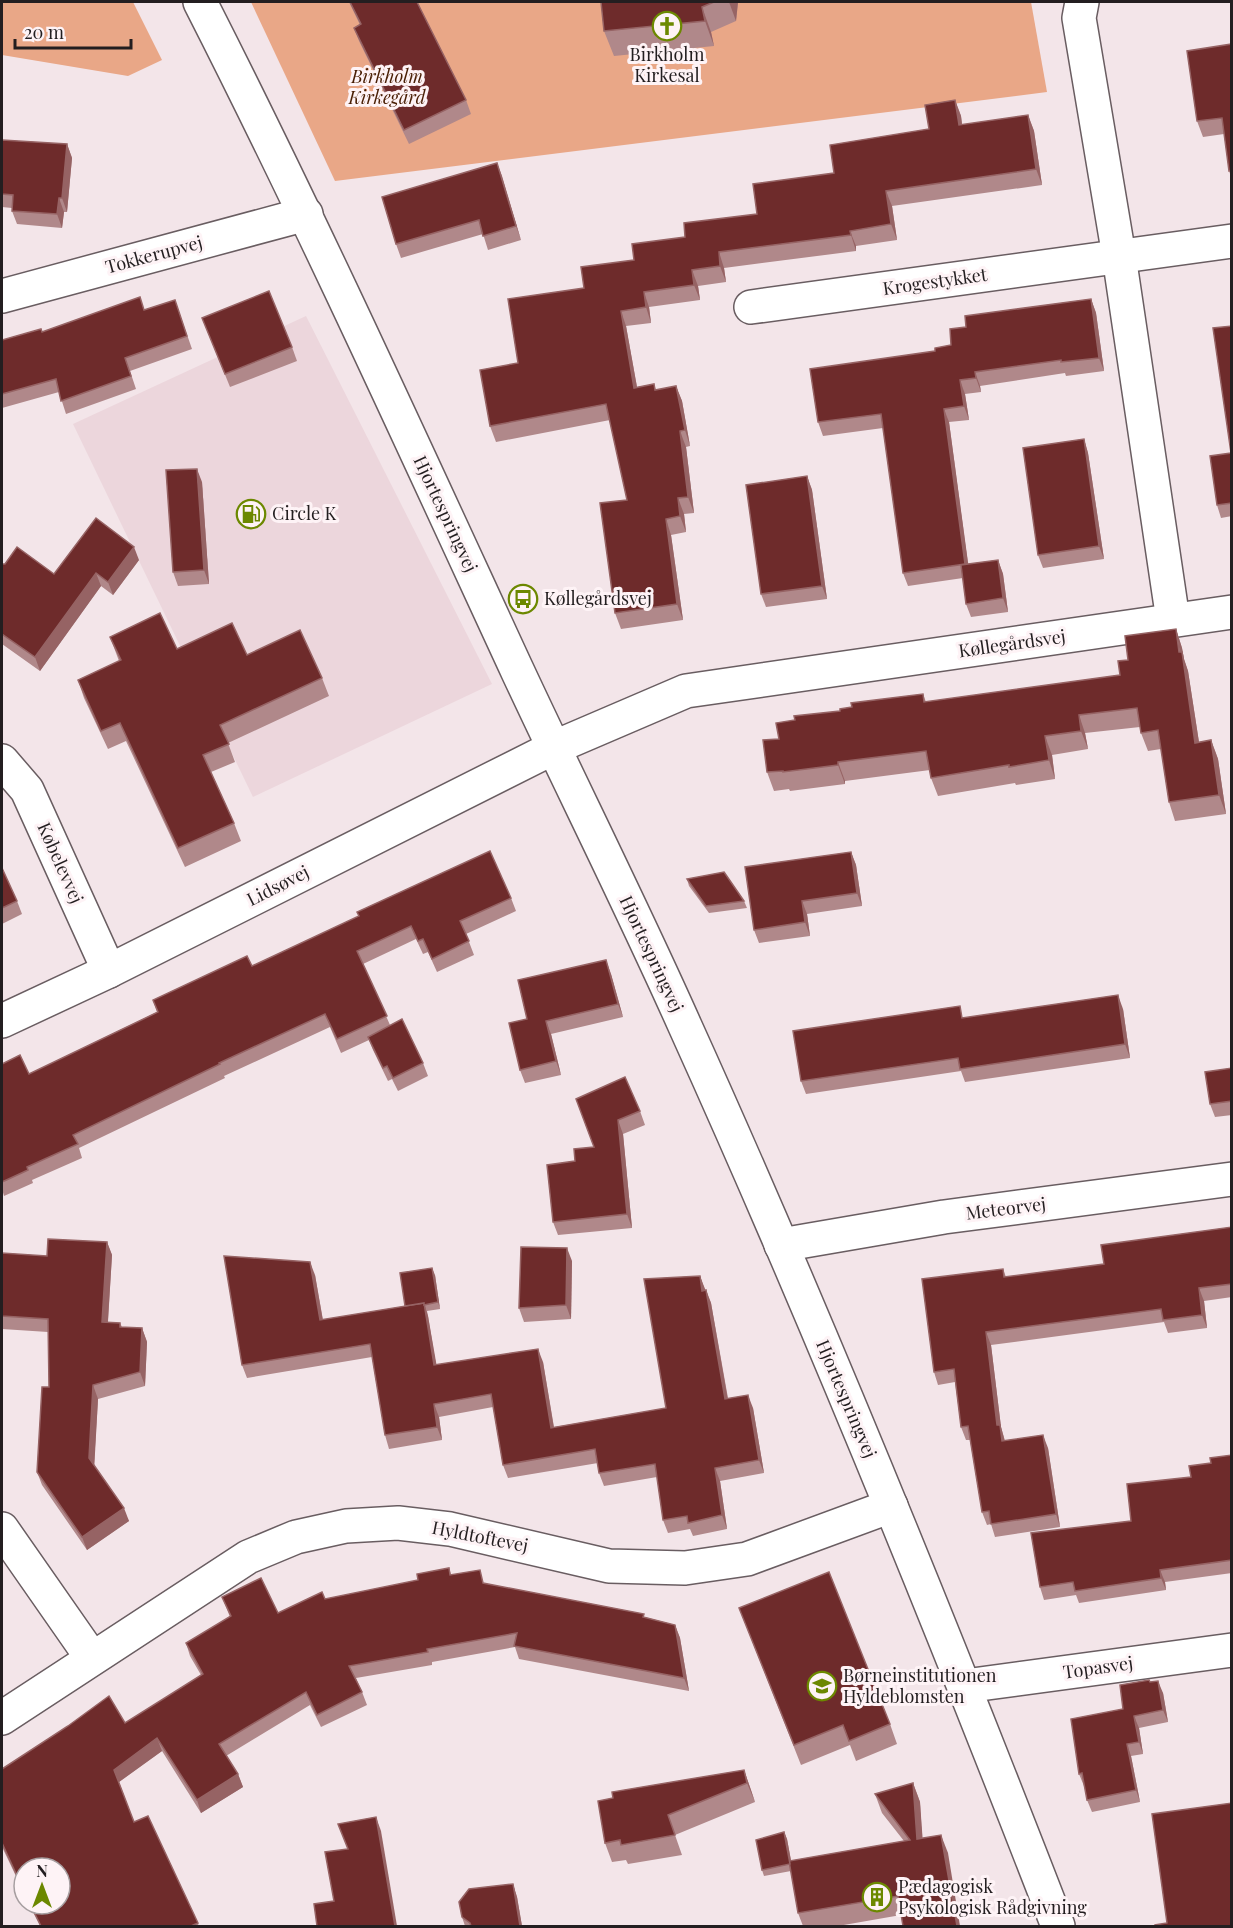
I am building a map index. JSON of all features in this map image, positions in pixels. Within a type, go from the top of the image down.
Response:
[{"type":"street","name":"Hjortespringvej","points":[[200,2],[306,214],[553,748],[685,1025],[891,1506],[965,1686],[1058,1926]]},
{"type":"street","points":[[1082,2],[1079,18],[1119,256],[1173,620]]},
{"type":"street","name":"Tokkerupvej","points":[[2,296],[306,214]]},
{"type":"street","name":"Krogestykket","points":[[752,308],[1232,241]]},
{"type":"street","name":"Køllegårdsvej","points":[[553,748],[686,691],[1232,612]]},
{"type":"street","name":"Lidsøvej","points":[[2,1021],[109,971],[553,748]]},
{"type":"street","name":"Købelevvej","points":[[2,761],[27,790],[109,971]]},
{"type":"street","name":"Meteorvej","points":[[781,1245],[944,1217],[1232,1179]]},
{"type":"street","name":"Hyldtoftevej","points":[[2,1718],[248,1557],[296,1538],[346,1526],[398,1523],[450,1528],[609,1566],[685,1568],[747,1559],[891,1506]]},
{"type":"street","points":[[2,1529],[92,1658]]},
{"type":"street","name":"Topasvej","points":[[965,1686],[1232,1650]]},
{"type":"shaded area","points":[[306,316],[492,684],[253,797],[73,424]]},
{"type":"green space","points":[[2,2],[133,2],[162,60],[128,76],[2,55]]},
{"type":"green space","name":"Birkholm Kirkegård","points":[[251,2],[1031,2],[1047,92],[335,181]]},
{"type":"building","points":[[350,2],[417,2],[466,100],[404,130],[354,28],[361,24]]},
{"type":"building","points":[[601,2],[714,2],[702,7],[705,21],[604,31]]},
{"type":"building","points":[[1232,44],[1232,170],[1229,171],[1222,118],[1197,121],[1187,51]]},
{"type":"building","points":[[955,100],[959,125],[1028,115],[1036,169],[886,191],[891,224],[850,231],[851,235],[719,252],[720,266],[692,270],[694,285],[644,292],[646,307],[621,311],[634,388],[654,384],[655,390],[676,386],[685,430],[680,431],[688,497],[678,498],[680,516],[666,519],[677,604],[615,613],[600,503],[627,500],[606,404],[490,426],[480,370],[518,363],[508,299],[584,288],[581,267],[634,260],[632,244],[685,237],[684,223],[757,214],[753,184],[834,173],[830,145],[929,129],[925,105]]},
{"type":"building","points":[[2,140],[67,144],[62,198],[59,198],[57,214],[12,211],[13,195],[2,194]]},
{"type":"building","points":[[497,163],[516,226],[483,236],[479,220],[396,244],[382,197]]},
{"type":"building","points":[[269,291],[292,347],[225,374],[202,318]]},
{"type":"building","points":[[140,297],[144,310],[175,300],[187,336],[125,358],[131,376],[61,401],[56,379],[2,394],[2,340],[41,329],[42,332]]},
{"type":"building","points":[[1091,299],[1099,358],[1061,362],[1061,360],[975,372],[976,378],[960,380],[964,406],[944,409],[965,564],[903,573],[881,414],[818,422],[810,369],[935,351],[935,348],[951,345],[950,329],[966,327],[965,316]]},
{"type":"building","points":[[1232,326],[1232,503],[1217,505],[1210,456],[1231,453],[1213,328]]},
{"type":"building","points":[[1084,439],[1099,546],[1038,555],[1023,448]]},
{"type":"building","points":[[197,469],[204,570],[173,572],[166,470]]},
{"type":"building","points":[[807,476],[822,586],[761,594],[746,485]]},
{"type":"building","points":[[96,518],[134,547],[108,582],[96,573],[35,657],[2,634],[2,564],[5,564],[17,547],[54,574]]},
{"type":"building","points":[[998,560],[1003,598],[966,604],[961,565]]},
{"type":"building","points":[[160,613],[177,649],[232,623],[247,655],[300,630],[322,678],[220,725],[229,744],[203,755],[234,823],[178,848],[120,723],[101,731],[78,680],[121,660],[110,637]]},
{"type":"building","points":[[1176,629],[1179,652],[1182,652],[1195,743],[1211,740],[1219,795],[1169,802],[1158,730],[1141,733],[1137,708],[1079,715],[1081,731],[1045,736],[1049,760],[1009,767],[1009,765],[931,778],[926,751],[838,762],[838,765],[767,772],[763,740],[779,739],[776,723],[795,720],[794,716],[840,711],[840,709],[852,707],[851,703],[923,694],[924,702],[1120,675],[1118,661],[1128,660],[1125,636]]},
{"type":"building","points":[[490,851],[511,898],[460,921],[469,941],[432,959],[423,939],[418,941],[411,926],[357,951],[387,1016],[337,1039],[325,1014],[73,1135],[78,1144],[27,1167],[28,1170],[2,1182],[2,1064],[20,1055],[29,1074],[158,1012],[153,1000],[247,956],[252,966],[359,916],[357,912]]},
{"type":"building","points":[[851,852],[857,893],[802,901],[805,922],[754,930],[745,867]]},
{"type":"building","points":[[2,868],[17,901],[2,908]]},
{"type":"building","points":[[724,872],[744,901],[706,906],[687,879]]},
{"type":"building","points":[[606,960],[618,1004],[546,1021],[556,1061],[520,1070],[509,1023],[527,1019],[518,980]]},
{"type":"building","points":[[1118,995],[1125,1044],[960,1069],[958,1058],[801,1081],[793,1031],[960,1006],[962,1018]]},
{"type":"building","points":[[402,1019],[423,1063],[393,1078],[387,1066],[383,1068],[368,1037]]},
{"type":"building","points":[[1232,1068],[1232,1101],[1210,1104],[1205,1072]]},
{"type":"building","points":[[625,1077],[640,1111],[618,1120],[627,1214],[553,1222],[547,1165],[575,1161],[574,1149],[594,1147],[576,1099]]},
{"type":"building","points":[[1232,1227],[1232,1284],[1199,1288],[1202,1315],[1163,1320],[1161,1309],[986,1332],[997,1425],[1000,1425],[1002,1441],[1043,1435],[1056,1514],[991,1524],[989,1511],[982,1512],[968,1426],[961,1427],[954,1369],[934,1372],[922,1279],[1003,1269],[1004,1277],[1104,1264],[1101,1245]]},
{"type":"building","points":[[48,1239],[107,1242],[102,1322],[120,1323],[120,1327],[142,1328],[140,1372],[93,1385],[89,1458],[124,1508],[82,1537],[37,1472],[42,1387],[49,1387],[48,1319],[2,1316],[2,1253],[47,1256]]},
{"type":"building","points":[[521,1247],[567,1248],[566,1305],[519,1308]]},
{"type":"building","points":[[224,1256],[310,1262],[320,1320],[424,1303],[434,1365],[538,1349],[551,1428],[666,1408],[644,1279],[700,1276],[702,1291],[706,1290],[725,1399],[748,1395],[759,1460],[715,1468],[722,1515],[688,1523],[687,1516],[663,1520],[655,1464],[599,1473],[595,1449],[503,1465],[491,1394],[434,1404],[437,1427],[385,1435],[370,1344],[242,1365]]},
{"type":"building","points":[[432,1268],[438,1302],[405,1306],[400,1273]]},
{"type":"building","points":[[1232,1455],[1232,1560],[1160,1570],[1161,1578],[1075,1591],[1073,1582],[1040,1587],[1031,1533],[1131,1521],[1127,1484],[1191,1477],[1189,1466],[1211,1463],[1210,1458]]},
{"type":"building","points":[[449,1568],[450,1575],[480,1570],[483,1583],[644,1614],[643,1617],[675,1625],[684,1678],[514,1646],[517,1633],[349,1666],[362,1692],[317,1715],[306,1692],[219,1744],[238,1774],[197,1800],[157,1738],[114,1770],[134,1822],[148,1816],[198,1923],[191,1926],[41,1926],[36,1916],[72,1916],[72,1856],[12,1856],[12,1865],[2,1843],[2,1769],[109,1696],[125,1723],[203,1674],[186,1643],[231,1616],[222,1597],[261,1578],[278,1613],[322,1592],[325,1599],[418,1580],[417,1574]]},
{"type":"building","name":"Børneinstitutionen Hyldeblomsten","points":[[829,1572],[890,1724],[849,1741],[843,1725],[794,1745],[739,1608]]},
{"type":"building","points":[[1149,1680],[1150,1682],[1158,1681],[1163,1710],[1134,1716],[1139,1742],[1127,1744],[1136,1790],[1087,1800],[1082,1773],[1079,1774],[1071,1719],[1123,1709],[1120,1685]]},
{"type":"building","points":[[744,1770],[747,1783],[668,1815],[675,1835],[621,1845],[620,1840],[605,1843],[598,1801],[613,1798],[612,1792]]},
{"type":"building","name":"Pædagogisk Psykologisk Rådgivning","points":[[913,1783],[917,1839],[941,1835],[957,1926],[903,1926],[898,1896],[798,1913],[789,1861],[910,1840],[875,1794]]},
{"type":"building","points":[[1232,1803],[1232,1926],[1155,1926],[1167,1923],[1152,1814]]},
{"type":"building","points":[[376,1817],[395,1926],[317,1926],[314,1904],[334,1901],[325,1852],[348,1849],[338,1824]]},
{"type":"building","points":[[784,1832],[790,1864],[762,1870],[756,1840]]},
{"type":"building","points":[[513,1884],[520,1926],[471,1926],[462,1917],[459,1902],[469,1889]]},
{"type":"place","name":"Birkholm Kirkesal","points":[[667,26]]},
{"type":"place","name":"Circle K","points":[[251,514]]},
{"type":"place","name":"Køllegårdsvej","points":[[523,599]]},
{"type":"place","name":"Børneinstitutionen Hyldeblomsten","points":[[822,1686]]},
{"type":"place","name":"Pædagogisk Psykologisk Rådgivning","points":[[877,1897]]}]
